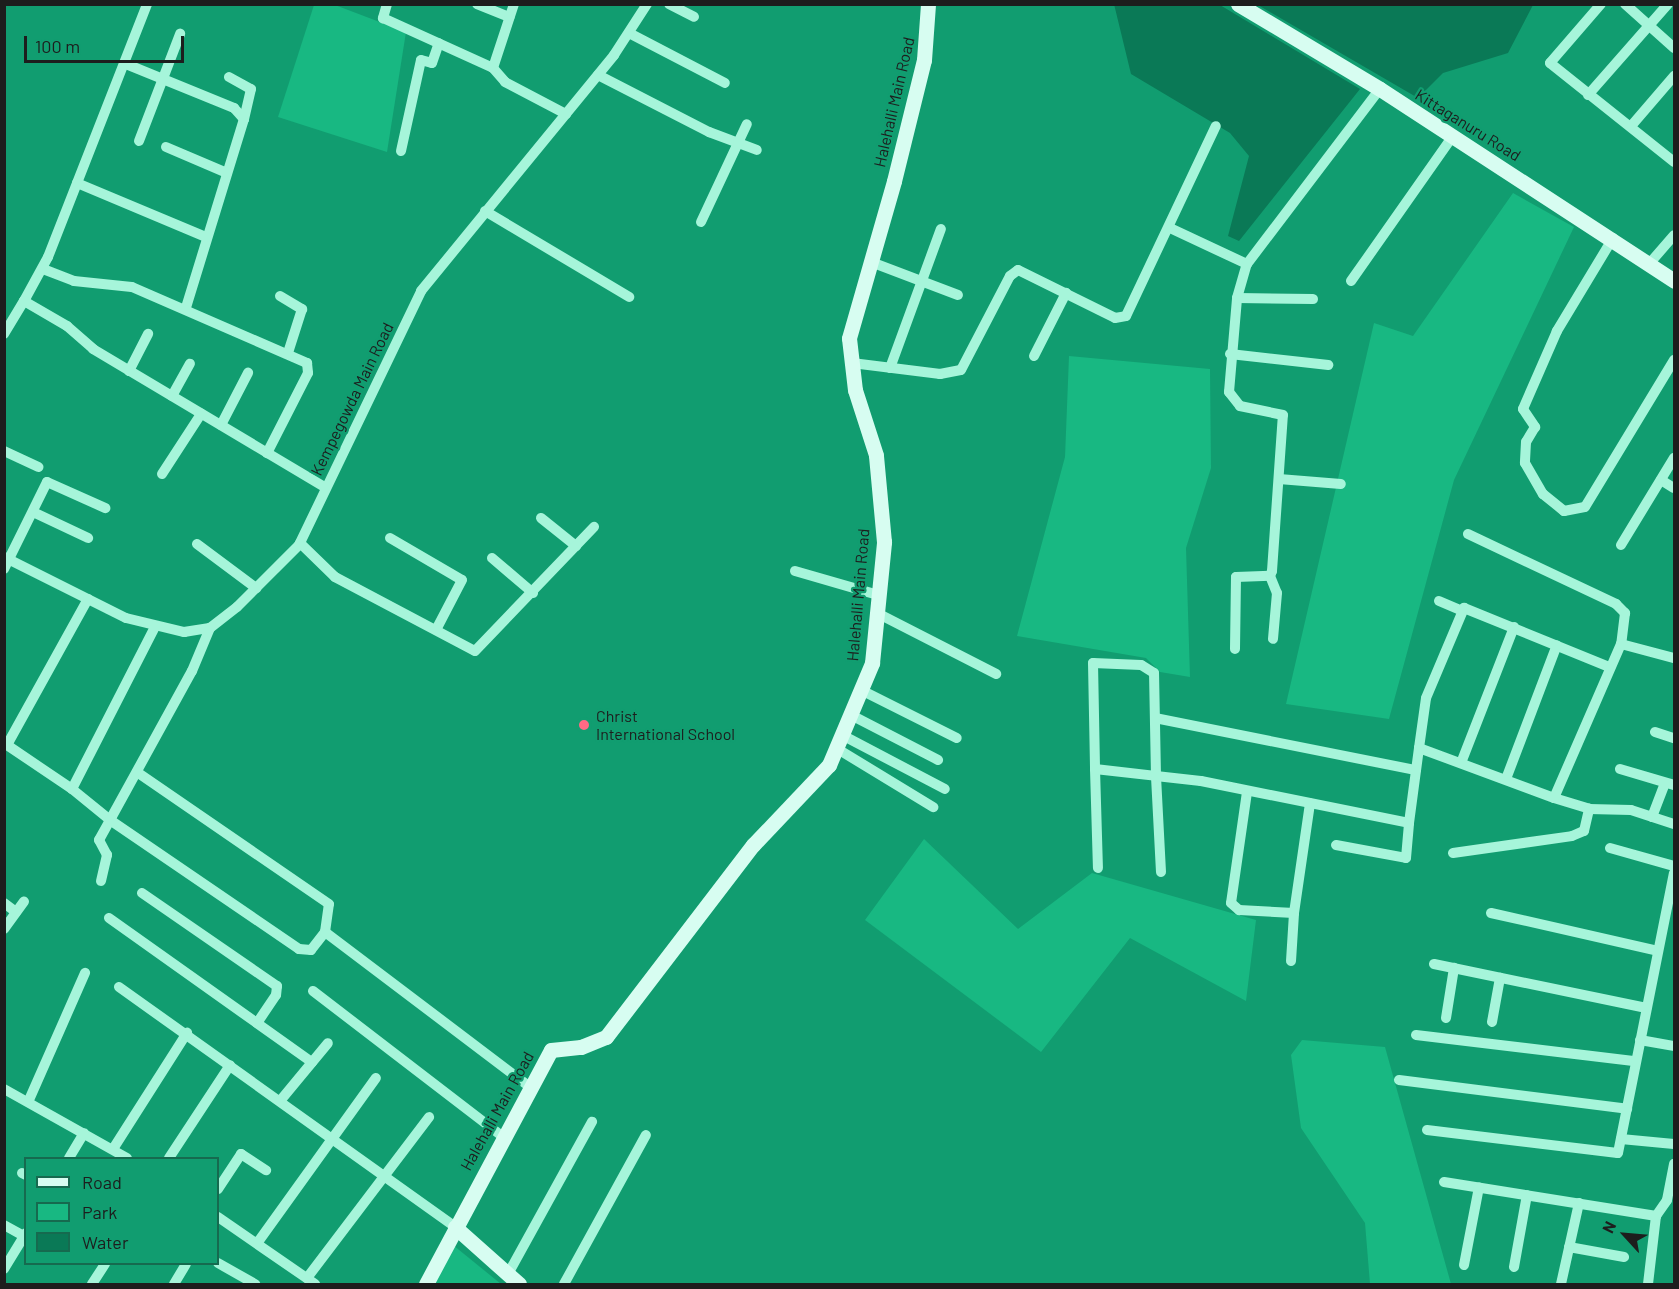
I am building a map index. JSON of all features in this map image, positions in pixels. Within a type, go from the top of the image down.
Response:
[{"type":"main road","name":"Halehalli Main Road","points":[[426,1284],[551,1050],[581,1047],[606,1037],[753,845],[829,765],[872,663],[884,542],[876,455],[855,390],[849,338],[927,46],[928,4]]},
{"type":"main road","name":"Kittaganuru Road","points":[[1238,4],[1380,89],[1613,238],[1674,281]]},
{"type":"main road","points":[[455,1227],[513,1279]]},
{"type":"street","points":[[4,334],[43,269],[126,64],[147,4]]},
{"type":"street","points":[[387,4],[383,18],[493,68],[505,82],[566,114]]},
{"type":"street","points":[[477,4],[509,17]]},
{"type":"street","points":[[493,68],[514,4]]},
{"type":"street","name":"Kempegowda Main Road","points":[[101,881],[107,855],[99,840],[137,772],[210,628],[256,588],[300,543],[421,291],[598,75],[648,4]]},
{"type":"street","points":[[669,4],[694,16]]},
{"type":"street","points":[[1601,4],[1550,63],[1588,95],[1632,125],[1673,159]]},
{"type":"street","points":[[1625,4],[1674,48]]},
{"type":"street","points":[[1588,95],[1668,4]]},
{"type":"street","points":[[628,33],[725,83]]},
{"type":"street","points":[[139,141],[161,78],[180,34]]},
{"type":"street","points":[[401,152],[422,60],[432,63],[439,43]]},
{"type":"street","points":[[126,64],[234,108],[244,119]]},
{"type":"street","points":[[598,75],[757,150]]},
{"type":"street","points":[[1632,125],[1674,76]]},
{"type":"street","points":[[186,308],[244,119],[251,89],[230,77]]},
{"type":"street","points":[[1273,639],[1277,593],[1270,576],[1283,415],[1235,403],[1229,392],[1230,354],[1237,298],[1247,264],[1380,89]]},
{"type":"street","points":[[701,222],[747,124]]},
{"type":"street","points":[[852,363],[940,374],[961,370],[1013,272],[1024,271],[1115,318],[1126,316],[1170,228],[1216,126]]},
{"type":"street","points":[[1351,281],[1453,136]]},
{"type":"street","points":[[166,147],[227,173]]},
{"type":"street","points":[[76,183],[206,237]]},
{"type":"street","points":[[485,211],[629,297]]},
{"type":"street","points":[[1170,228],[1247,264]]},
{"type":"street","points":[[890,368],[941,229]]},
{"type":"street","points":[[1649,264],[1674,235]]},
{"type":"street","points":[[1613,238],[1557,331],[1523,409],[1535,428],[1526,442],[1525,463],[1543,494],[1564,511],[1585,507],[1674,360]]},
{"type":"street","points":[[871,262],[958,295]]},
{"type":"street","points":[[43,269],[74,281],[124,285],[186,308],[307,363],[309,370],[267,453]]},
{"type":"street","points":[[1034,356],[1066,293]]},
{"type":"street","points":[[280,296],[302,309],[288,353]]},
{"type":"street","points":[[1237,298],[1313,299]]},
{"type":"street","points":[[24,301],[129,371],[326,488]]},
{"type":"street","points":[[129,371],[148,334]]},
{"type":"street","points":[[1230,354],[1328,365]]},
{"type":"street","points":[[172,396],[189,364]]},
{"type":"street","points":[[221,425],[248,373]]},
{"type":"street","points":[[162,474],[201,414]]},
{"type":"street","points":[[4,451],[39,467]]},
{"type":"street","points":[[1621,545],[1674,458]]},
{"type":"street","points":[[1279,479],[1341,484]]},
{"type":"street","points":[[1661,480],[1674,488]]},
{"type":"street","points":[[105,508],[51,481],[45,484],[6,562],[126,618],[155,627],[184,632],[210,628]]},
{"type":"street","points":[[33,512],[88,538]]},
{"type":"street","points":[[542,518],[576,546]]},
{"type":"street","points":[[300,543],[335,577],[472,651],[478,650],[594,527]]},
{"type":"street","points":[[1468,534],[1616,604],[1625,613],[1621,644],[1609,667],[1554,798]]},
{"type":"street","points":[[390,538],[462,580],[436,630]]},
{"type":"street","points":[[196,544],[256,588]]},
{"type":"street","points":[[492,558],[533,593]]},
{"type":"street","points":[[795,571],[878,595]]},
{"type":"street","points":[[1235,649],[1236,577],[1270,576]]},
{"type":"street","points":[[88,599],[6,744],[72,789],[110,820],[299,949],[311,950],[325,933],[329,904],[137,772]]},
{"type":"street","points":[[1439,601],[1460,610],[1470,609],[1609,667]]},
{"type":"street","points":[[1336,845],[1406,858],[1426,698],[1460,610]]},
{"type":"street","points":[[877,613],[996,674]]},
{"type":"street","points":[[72,789],[155,627]]},
{"type":"street","points":[[1461,763],[1514,627]]},
{"type":"street","points":[[1621,644],[1674,658]]},
{"type":"street","points":[[1506,779],[1557,645]]},
{"type":"street","points":[[1098,868],[1093,663],[1150,668],[1154,674],[1161,872]]},
{"type":"street","points":[[861,690],[957,738]]},
{"type":"street","points":[[850,715],[938,760]]},
{"type":"street","points":[[1155,718],[1416,770]]},
{"type":"street","points":[[1655,732],[1674,738]]},
{"type":"street","points":[[839,741],[945,789]]},
{"type":"street","points":[[839,741],[933,807]]},
{"type":"street","points":[[1419,748],[1589,809],[1617,807],[1674,824]]},
{"type":"street","points":[[1095,769],[1202,781],[1247,792],[1409,823]]},
{"type":"street","points":[[1620,769],[1670,784],[1652,817]]},
{"type":"street","points":[[1247,792],[1231,903],[1239,910],[1294,914]]},
{"type":"street","points":[[1291,961],[1294,914],[1310,803]]},
{"type":"street","points":[[1453,853],[1572,836],[1584,831],[1589,809]]},
{"type":"street","points":[[1610,848],[1674,866]]},
{"type":"street","points":[[1427,1130],[1618,1153],[1674,874]]},
{"type":"street","points":[[142,893],[277,986],[276,995],[257,1023]]},
{"type":"street","points":[[4,929],[24,901]]},
{"type":"street","points":[[4,903],[16,912]]},
{"type":"street","points":[[1491,913],[1658,951]]},
{"type":"street","points":[[109,918],[312,1062]]},
{"type":"street","points":[[325,933],[530,1087]]},
{"type":"street","points":[[1434,964],[1647,1008]]},
{"type":"street","points":[[1446,1018],[1454,968]]},
{"type":"street","points":[[29,1100],[85,973]]},
{"type":"street","points":[[1492,1022],[1500,978]]},
{"type":"street","points":[[119,987],[455,1227]]},
{"type":"street","points":[[313,991],[503,1137]]},
{"type":"street","points":[[113,1149],[186,1033]]},
{"type":"street","points":[[1416,1035],[1635,1061]]},
{"type":"street","points":[[1640,1040],[1674,1046]]},
{"type":"street","points":[[280,1101],[328,1043]]},
{"type":"street","points":[[170,1157],[230,1065]]},
{"type":"street","points":[[258,1242],[376,1078]]},
{"type":"street","points":[[1399,1080],[1627,1109]]},
{"type":"street","points":[[4,1089],[29,1100],[125,1157]]},
{"type":"street","points":[[219,1218],[258,1242],[311,1281],[429,1117]]},
{"type":"street","points":[[513,1279],[592,1122]]},
{"type":"street","points":[[70,1157],[84,1133]]},
{"type":"street","points":[[564,1284],[645,1135]]},
{"type":"street","points":[[1621,1139],[1674,1144]]},
{"type":"street","points":[[219,1187],[241,1154],[266,1170]]},
{"type":"street","points":[[1648,1284],[1656,1216],[1671,1201],[1674,1164]]},
{"type":"street","points":[[1444,1182],[1656,1216]]},
{"type":"street","points":[[1464,1265],[1479,1187]]},
{"type":"street","points":[[1514,1267],[1527,1195]]},
{"type":"street","points":[[1561,1284],[1579,1203]]},
{"type":"street","points":[[4,1225],[24,1235]]},
{"type":"street","points":[[4,1269],[24,1237]]},
{"type":"street","points":[[1569,1247],[1624,1257]]},
{"type":"street","points":[[219,1264],[255,1284]]},
{"type":"street","points":[[92,1284],[104,1265]]},
{"type":"street","points":[[174,1284],[185,1265]]},
{"type":"green space","points":[[314,5],[335,5],[406,32],[387,152],[278,117]]},
{"type":"green space","points":[[1513,193],[1574,227],[1454,480],[1389,719],[1286,704],[1374,323],[1413,336]]},
{"type":"green space","points":[[1069,356],[1210,369],[1211,468],[1186,548],[1190,677],[1160,672],[1146,658],[1017,636],[1065,457]]},
{"type":"green space","points":[[924,839],[1018,929],[1092,873],[1256,920],[1246,1001],[1130,938],[1041,1052],[865,920]]},
{"type":"green space","points":[[1302,1040],[1385,1047],[1451,1284],[1370,1284],[1365,1223],[1301,1128],[1291,1055]]},
{"type":"green space","points":[[453,1245],[501,1284],[433,1284]]},
{"type":"water","points":[[1114,4],[1220,5],[1360,89],[1239,241],[1228,236],[1249,156],[1230,133],[1131,74]]},
{"type":"water","points":[[1258,5],[1533,5],[1508,53],[1443,73],[1418,98]]},
{"type":"place","name":"Christ International School","points":[[584,725]]}]
